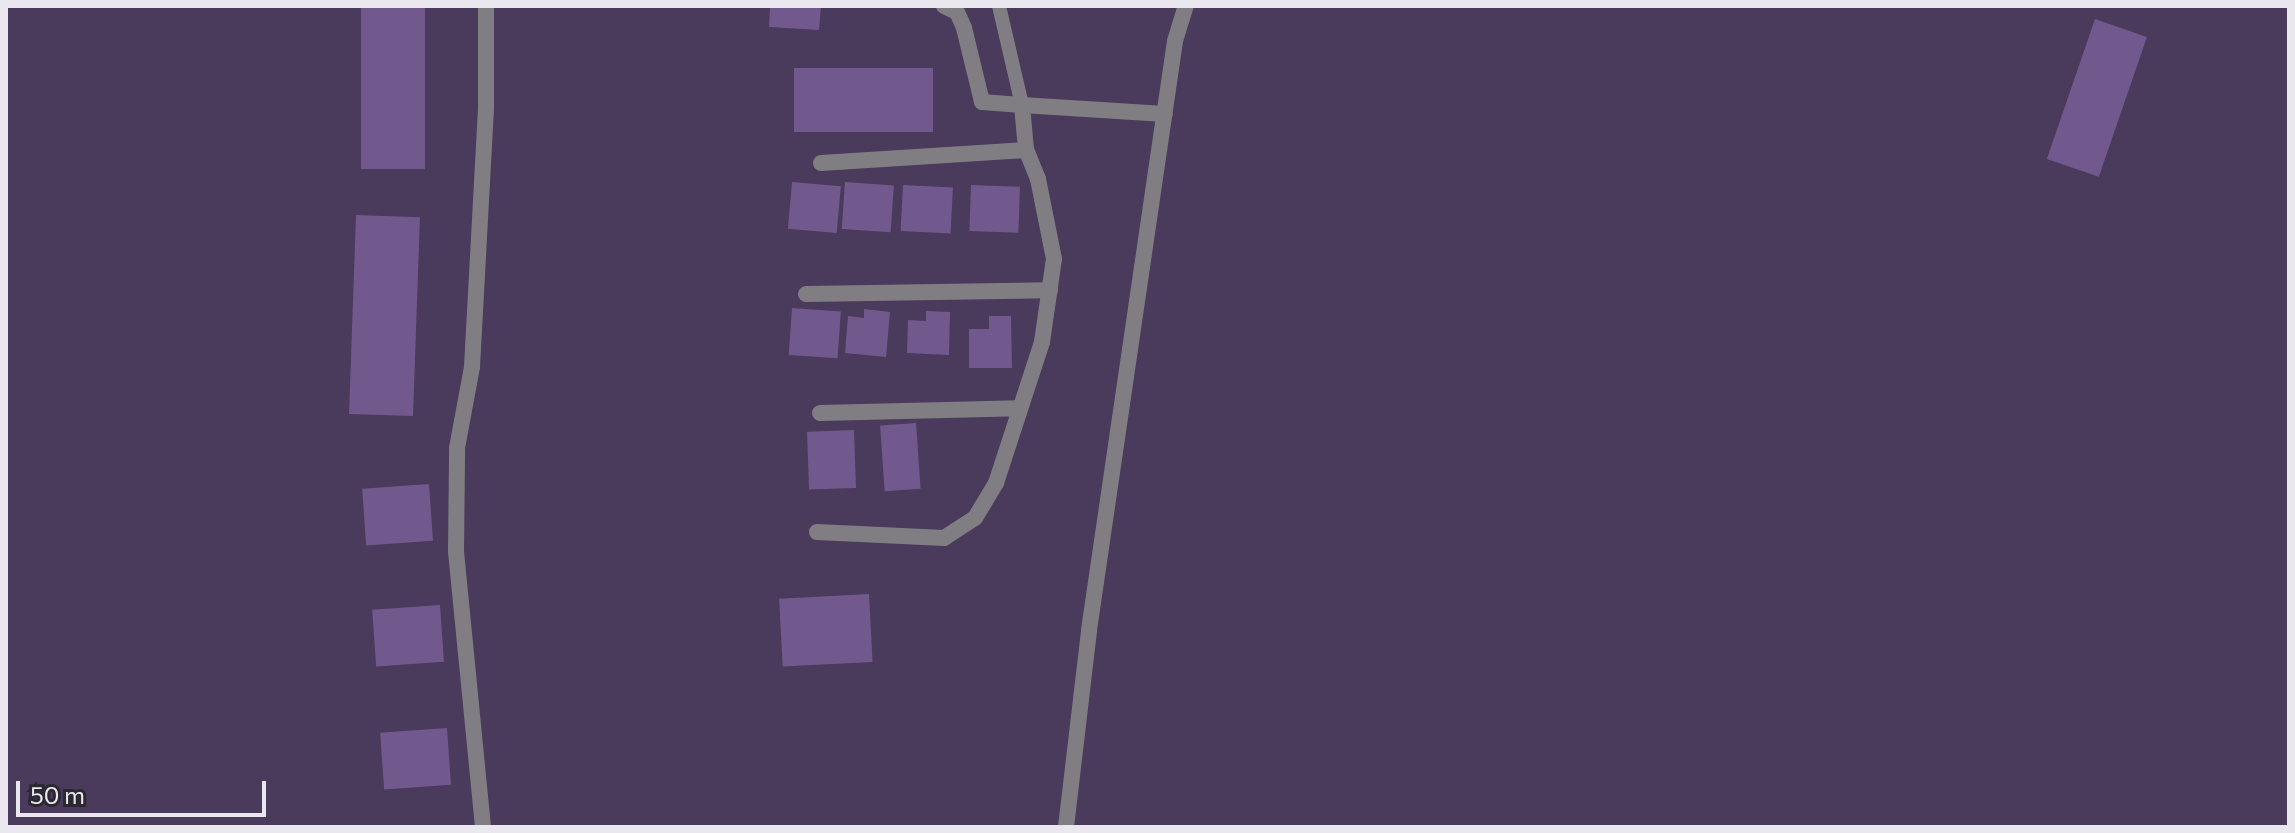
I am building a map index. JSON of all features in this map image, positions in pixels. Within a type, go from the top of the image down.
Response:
[{"type":"street","points":[[483,827],[456,552],[457,448],[472,367],[478,260],[486,108],[486,6]]},
{"type":"street","points":[[944,6],[957,12],[964,28],[982,102],[1165,114]]},
{"type":"street","points":[[1066,827],[1089,630],[1175,41],[1186,6]]},
{"type":"street","points":[[817,532],[944,538],[975,518],[996,483],[1042,342],[1054,259],[1038,179],[1026,150],[1022,105]]},
{"type":"street","points":[[821,163],[1026,150]]},
{"type":"street","points":[[806,294],[1050,290]]},
{"type":"street","points":[[820,413],[1020,408]]},
{"type":"lane","points":[[999,6],[1022,105]]},
{"type":"shaded area","points":[[6,6],[2289,6],[2289,827],[6,827]]},
{"type":"building","points":[[361,6],[425,6],[425,169],[361,169]]},
{"type":"building","points":[[770,6],[821,6],[819,30],[769,27]]},
{"type":"building","points":[[2095,19],[2147,37],[2099,177],[2047,159]]},
{"type":"building","points":[[794,68],[933,68],[933,132],[794,132]]},
{"type":"building","points":[[792,182],[841,186],[837,233],[788,229]]},
{"type":"building","points":[[845,182],[894,185],[891,232],[842,229]]},
{"type":"building","points":[[903,185],[953,188],[951,234],[901,231]]},
{"type":"building","points":[[971,185],[1020,187],[1018,233],[969,231]]},
{"type":"building","points":[[356,215],[420,217],[413,416],[349,414]]},
{"type":"building","points":[[792,308],[841,311],[838,358],[789,355]]},
{"type":"building","points":[[864,309],[890,312],[886,357],[845,353],[848,316],[864,318]]},
{"type":"building","points":[[926,311],[950,312],[949,355],[907,353],[908,320],[926,321]]},
{"type":"building","points":[[989,316],[1011,316],[1012,368],[969,368],[969,329],[989,329]]},
{"type":"building","points":[[916,423],[921,489],[885,491],[880,426]]},
{"type":"building","points":[[854,430],[856,488],[809,490],[807,432]]},
{"type":"building","points":[[429,484],[433,541],[366,546],[362,489]]},
{"type":"building","points":[[869,594],[873,662],[783,667],[779,599]]},
{"type":"building","points":[[440,605],[444,662],[376,667],[372,610]]},
{"type":"building","points":[[447,728],[451,785],[384,790],[380,733]]}]
